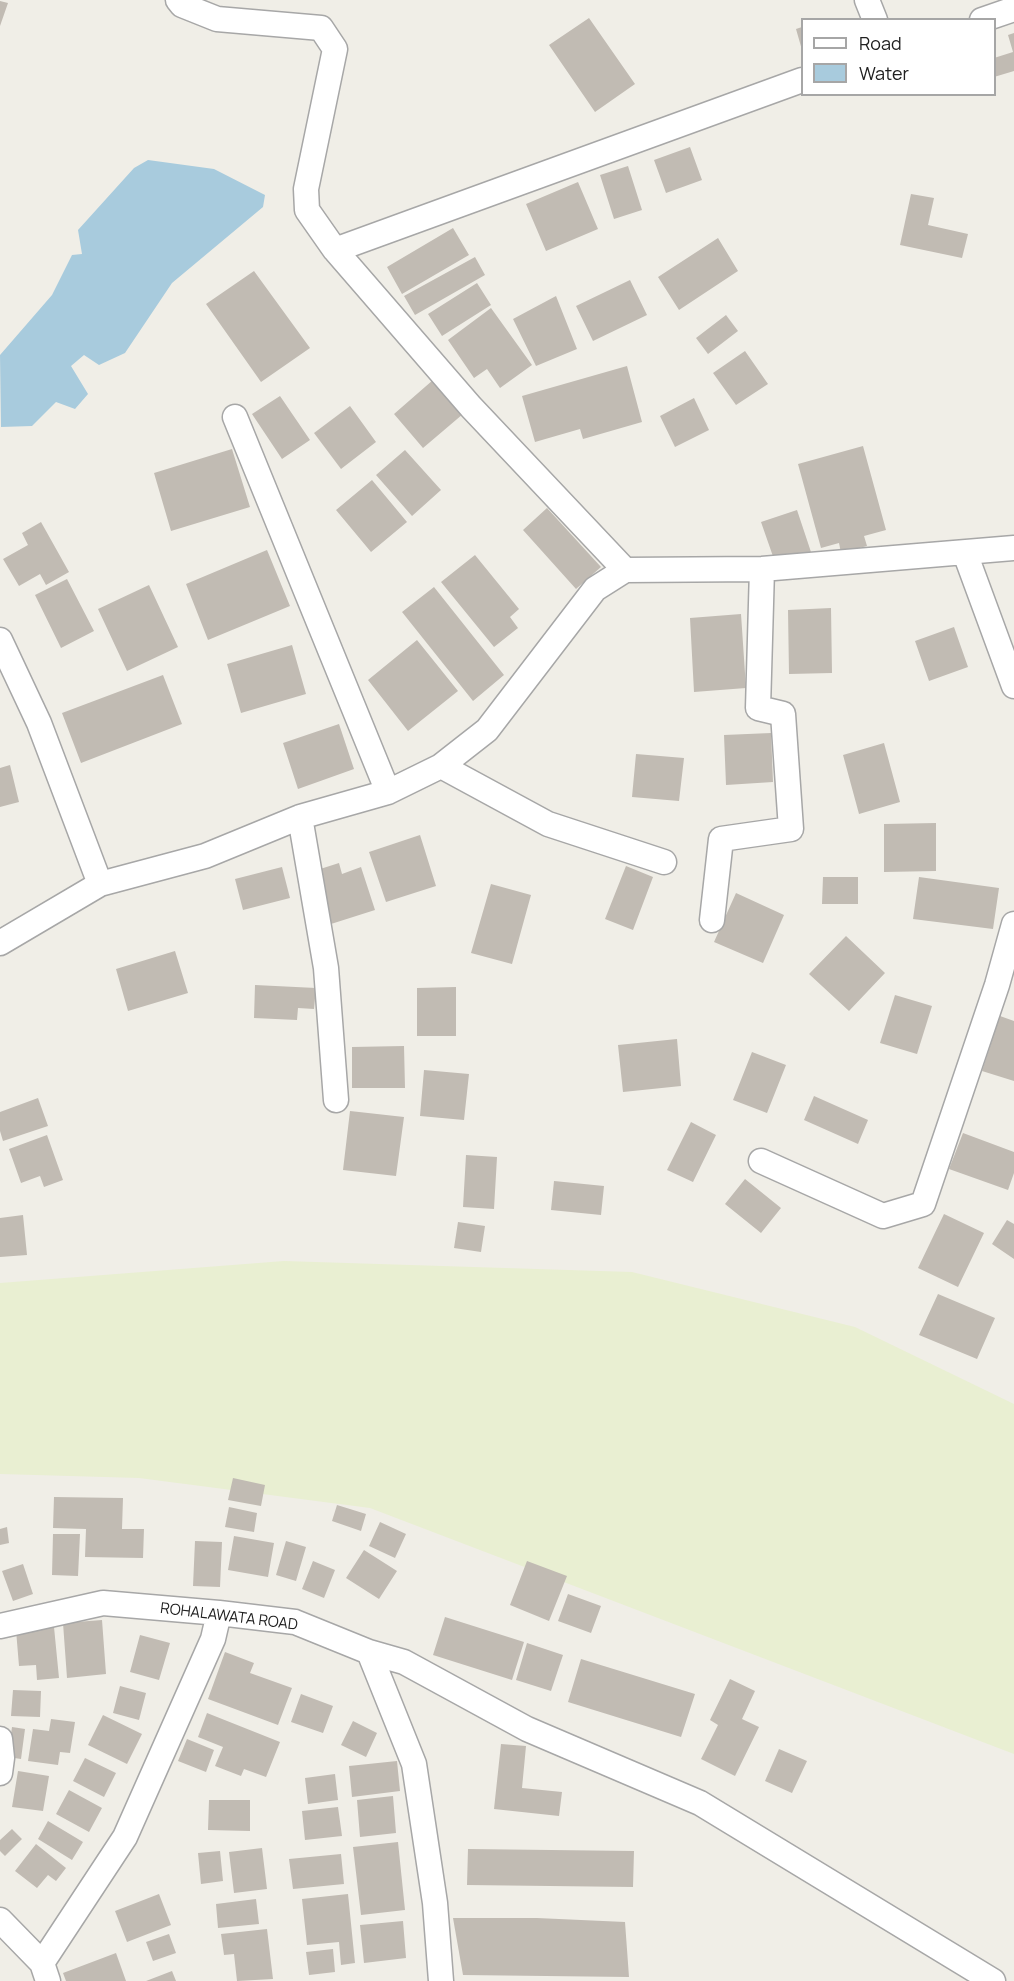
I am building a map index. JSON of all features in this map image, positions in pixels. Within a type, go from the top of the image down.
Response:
[{"type":"street","points":[[178,0],[182,5],[218,19],[321,28],[335,49],[306,189],[307,210],[335,250],[471,408],[625,570]]},
{"type":"street","points":[[867,0],[874,18]]},
{"type":"street","points":[[988,18],[1014,9]]},
{"type":"street","points":[[335,250],[801,80]]},
{"type":"street","points":[[235,417],[388,792]]},
{"type":"street","points":[[0,943],[100,884],[205,856],[300,817],[388,792],[441,766],[487,730],[595,589],[625,570],[762,569],[1014,548]]},
{"type":"street","points":[[965,553],[1014,686]]},
{"type":"street","points":[[712,920],[720,839],[791,829],[783,714],[758,708],[762,569]]},
{"type":"street","points":[[0,640],[39,723],[100,884]]},
{"type":"street","points":[[441,766],[548,824],[663,862]]},
{"type":"street","points":[[300,817],[326,968],[336,1100]]},
{"type":"street","points":[[761,1161],[883,1216],[923,1204],[997,985],[1014,924]]},
{"type":"street","name":"ROHALAWATA ROAD","points":[[0,1626],[103,1603],[295,1622],[369,1652],[404,1662],[527,1729],[700,1803],[993,1981]]},
{"type":"street","points":[[0,1920],[45,1972],[125,1837],[213,1639],[219,1613]]},
{"type":"street","points":[[369,1652],[414,1764],[435,1903],[441,1981]]},
{"type":"street","points":[[0,1739],[2,1758],[0,1773]]},
{"type":"green space","points":[[284,1261],[632,1272],[855,1327],[1014,1404],[1014,1754],[370,1508],[139,1478],[0,1474],[0,1283]]},
{"type":"water","points":[[148,160],[214,169],[265,195],[263,207],[172,283],[125,353],[99,365],[84,355],[71,366],[88,394],[75,409],[56,402],[32,426],[1,427],[0,355],[52,295],[72,255],[82,254],[78,230],[134,168]]},
{"type":"building","points":[[0,1],[8,3],[0,26]]},
{"type":"building","points":[[589,18],[635,84],[595,112],[549,45]]},
{"type":"building","points":[[801,27],[801,46],[796,29]]},
{"type":"building","points":[[1014,33],[1014,71],[996,76],[996,57],[1013,52],[1008,35]]},
{"type":"building","points":[[690,147],[702,180],[666,193],[654,160]]},
{"type":"building","points":[[628,166],[642,210],[614,219],[600,175]]},
{"type":"building","points":[[578,182],[598,229],[546,251],[526,204]]},
{"type":"building","points":[[911,194],[934,198],[928,225],[968,234],[962,258],[900,245]]},
{"type":"building","points":[[453,228],[469,255],[402,294],[387,267]]},
{"type":"building","points":[[718,238],[738,271],[679,310],[658,277]]},
{"type":"building","points":[[475,257],[485,275],[415,315],[404,296]]},
{"type":"building","points":[[254,271],[310,348],[261,382],[206,304]]},
{"type":"building","points":[[630,280],[647,315],[593,341],[576,306]]},
{"type":"building","points":[[477,283],[491,305],[442,336],[428,314]]},
{"type":"building","points":[[556,296],[577,349],[536,366],[513,319]]},
{"type":"building","points":[[491,308],[532,365],[500,388],[487,369],[474,378],[448,340]]},
{"type":"building","points":[[726,315],[738,331],[708,354],[696,338]]},
{"type":"building","points":[[745,351],[768,384],[736,405],[713,373]]},
{"type":"building","points":[[627,366],[642,422],[583,439],[580,429],[535,442],[522,396]]},
{"type":"building","points":[[433,380],[463,414],[423,448],[394,414]]},
{"type":"building","points":[[280,396],[310,440],[282,459],[252,414]]},
{"type":"building","points":[[694,398],[709,430],[675,447],[660,416]]},
{"type":"building","points":[[350,406],[376,442],[341,469],[314,433]]},
{"type":"building","points":[[863,446],[886,530],[864,536],[867,546],[841,553],[839,543],[821,548],[798,464]]},
{"type":"building","points":[[232,449],[250,507],[171,531],[154,473]]},
{"type":"building","points":[[405,450],[441,490],[412,516],[376,475]]},
{"type":"building","points":[[372,480],[407,522],[371,552],[336,510]]},
{"type":"building","points":[[547,508],[601,567],[576,589],[523,530]]},
{"type":"building","points":[[797,510],[811,552],[776,565],[761,522]]},
{"type":"building","points":[[41,522],[69,572],[46,585],[40,574],[19,586],[3,559],[28,545],[22,533]]},
{"type":"building","points":[[267,550],[290,606],[208,640],[186,584]]},
{"type":"building","points":[[475,555],[519,609],[510,617],[518,628],[494,647],[441,582]]},
{"type":"building","points":[[67,579],[94,631],[61,648],[35,595]]},
{"type":"building","points":[[149,585],[178,647],[127,671],[98,609]]},
{"type":"building","points":[[434,587],[504,675],[473,701],[402,612]]},
{"type":"building","points":[[831,608],[832,673],[789,674],[788,610]]},
{"type":"building","points":[[741,614],[746,688],[694,692],[690,618]]},
{"type":"building","points":[[954,627],[968,667],[929,681],[915,641]]},
{"type":"building","points":[[417,640],[458,691],[408,731],[368,680]]},
{"type":"building","points":[[292,645],[306,694],[241,713],[227,664]]},
{"type":"building","points":[[163,675],[182,724],[81,763],[62,713]]},
{"type":"building","points":[[339,724],[354,769],[298,789],[283,743]]},
{"type":"building","points":[[771,733],[773,782],[726,785],[724,735]]},
{"type":"building","points":[[884,743],[900,802],[859,814],[843,755]]},
{"type":"building","points":[[636,754],[684,758],[679,801],[632,797]]},
{"type":"building","points":[[10,765],[19,802],[0,807],[0,768]]},
{"type":"building","points":[[936,823],[936,871],[884,872],[884,824]]},
{"type":"building","points":[[420,835],[436,886],[386,902],[369,852]]},
{"type":"building","points":[[339,863],[342,874],[361,867],[375,910],[331,924],[314,871]]},
{"type":"building","points":[[626,866],[653,877],[633,930],[605,919]]},
{"type":"building","points":[[282,867],[290,898],[243,910],[235,879]]},
{"type":"building","points":[[823,877],[858,877],[858,904],[822,904]]},
{"type":"building","points":[[919,877],[999,888],[993,929],[913,919]]},
{"type":"building","points":[[491,884],[531,895],[512,964],[471,953]]},
{"type":"building","points":[[736,893],[784,915],[763,963],[714,942]]},
{"type":"building","points":[[846,936],[885,973],[849,1011],[809,974]]},
{"type":"building","points":[[175,951],[188,993],[128,1011],[116,969]]},
{"type":"building","points":[[255,985],[316,988],[314,1009],[298,1008],[297,1020],[254,1018]]},
{"type":"building","points":[[456,987],[456,1036],[417,1036],[417,988]]},
{"type":"building","points":[[895,995],[932,1006],[917,1054],[880,1043]]},
{"type":"building","points":[[1000,1016],[1014,1021],[1014,1081],[982,1071]]},
{"type":"building","points":[[677,1039],[681,1086],[623,1092],[618,1045]]},
{"type":"building","points":[[404,1046],[405,1088],[352,1088],[352,1047]]},
{"type":"building","points":[[752,1052],[786,1065],[767,1113],[733,1100]]},
{"type":"building","points":[[424,1070],[469,1074],[464,1120],[420,1116]]},
{"type":"building","points":[[814,1096],[868,1120],[858,1144],[804,1120]]},
{"type":"building","points":[[38,1098],[48,1126],[3,1141],[0,1131],[0,1112]]},
{"type":"building","points":[[350,1111],[404,1117],[396,1176],[343,1170]]},
{"type":"building","points":[[691,1122],[716,1135],[693,1182],[667,1170]]},
{"type":"building","points":[[963,1133],[1014,1152],[1014,1173],[1008,1190],[949,1169]]},
{"type":"building","points":[[47,1135],[63,1180],[44,1187],[40,1176],[21,1183],[9,1149]]},
{"type":"building","points":[[466,1155],[497,1157],[494,1209],[463,1207]]},
{"type":"building","points":[[745,1179],[781,1208],[761,1233],[725,1204]]},
{"type":"building","points":[[554,1181],[604,1186],[601,1215],[551,1210]]},
{"type":"building","points":[[944,1214],[984,1233],[958,1287],[918,1268]]},
{"type":"building","points":[[23,1215],[27,1255],[0,1257],[0,1218]]},
{"type":"building","points":[[1007,1220],[1014,1224],[1014,1259],[992,1244]]},
{"type":"building","points":[[458,1222],[485,1226],[481,1252],[454,1248]]},
{"type":"building","points":[[938,1294],[995,1318],[977,1359],[919,1335]]},
{"type":"building","points":[[233,1478],[265,1485],[261,1506],[228,1500]]},
{"type":"building","points":[[54,1497],[123,1498],[122,1529],[144,1529],[143,1558],[85,1557],[86,1529],[53,1528]]},
{"type":"building","points":[[337,1505],[366,1514],[361,1531],[332,1521]]},
{"type":"building","points":[[229,1507],[257,1513],[254,1532],[225,1527]]},
{"type":"building","points":[[380,1522],[406,1534],[395,1558],[369,1546]]},
{"type":"building","points":[[7,1527],[9,1543],[0,1545],[0,1529]]},
{"type":"building","points":[[53,1534],[80,1534],[78,1576],[52,1575]]},
{"type":"building","points":[[234,1536],[274,1543],[268,1577],[228,1570]]},
{"type":"building","points":[[195,1541],[222,1542],[220,1587],[193,1586]]},
{"type":"building","points":[[286,1541],[306,1547],[296,1581],[276,1575]]},
{"type":"building","points":[[364,1550],[397,1571],[379,1599],[346,1578]]},
{"type":"building","points":[[313,1561],[335,1570],[324,1598],[302,1589]]},
{"type":"building","points":[[527,1561],[567,1576],[549,1621],[510,1605]]},
{"type":"building","points":[[23,1564],[33,1594],[13,1601],[2,1571]]},
{"type":"building","points":[[568,1594],[601,1606],[591,1633],[558,1621]]},
{"type":"building","points":[[445,1617],[524,1642],[512,1680],[433,1655]]},
{"type":"building","points":[[102,1620],[106,1674],[67,1678],[63,1623]]},
{"type":"building","points":[[54,1627],[59,1678],[37,1680],[36,1665],[19,1666],[16,1630]]},
{"type":"building","points":[[140,1635],[170,1643],[159,1680],[130,1672]]},
{"type":"building","points":[[527,1643],[563,1655],[551,1691],[516,1680]]},
{"type":"building","points":[[225,1652],[254,1663],[250,1673],[292,1688],[278,1725],[208,1699]]},
{"type":"building","points":[[581,1659],[695,1694],[681,1737],[568,1702]]},
{"type":"building","points":[[730,1679],[755,1691],[742,1719],[759,1727],[735,1776],[701,1759],[718,1725],[710,1720]]},
{"type":"building","points":[[120,1686],[146,1693],[139,1720],[113,1713]]},
{"type":"building","points":[[13,1690],[41,1691],[40,1717],[11,1716]]},
{"type":"building","points":[[301,1694],[333,1706],[323,1733],[291,1722]]},
{"type":"building","points":[[207,1713],[280,1742],[266,1777],[244,1769],[241,1776],[215,1766],[223,1747],[198,1737]]},
{"type":"building","points":[[103,1715],[142,1734],[127,1764],[88,1745]]},
{"type":"building","points":[[51,1719],[75,1722],[70,1753],[60,1752],[58,1765],[28,1761],[33,1729],[49,1731]]},
{"type":"building","points":[[353,1721],[377,1733],[366,1757],[341,1745]]},
{"type":"building","points":[[12,1727],[25,1729],[21,1759],[8,1757]]},
{"type":"building","points":[[187,1739],[214,1750],[206,1772],[178,1761]]},
{"type":"building","points":[[501,1744],[526,1746],[522,1788],[562,1792],[559,1816],[494,1809]]},
{"type":"building","points":[[779,1749],[807,1761],[792,1793],[765,1781]]},
{"type":"building","points":[[85,1758],[116,1773],[104,1797],[73,1781]]},
{"type":"building","points":[[397,1761],[400,1791],[352,1797],[349,1766]]},
{"type":"building","points":[[18,1771],[49,1776],[43,1811],[12,1807]]},
{"type":"building","points":[[335,1774],[338,1800],[308,1804],[305,1778]]},
{"type":"building","points":[[69,1790],[102,1808],[89,1832],[56,1814]]},
{"type":"building","points":[[393,1796],[396,1833],[360,1837],[357,1800]]},
{"type":"building","points":[[209,1800],[250,1800],[250,1831],[208,1830]]},
{"type":"building","points":[[338,1807],[342,1836],[305,1840],[302,1811]]},
{"type":"building","points":[[48,1821],[83,1842],[72,1860],[38,1839]]},
{"type":"building","points":[[12,1829],[22,1839],[5,1856],[0,1851],[0,1840]]},
{"type":"building","points":[[398,1842],[405,1910],[361,1915],[353,1847]]},
{"type":"building","points":[[36,1844],[66,1868],[56,1881],[48,1875],[37,1888],[15,1871]]},
{"type":"building","points":[[262,1848],[267,1889],[234,1893],[229,1852]]},
{"type":"building","points":[[468,1849],[634,1851],[633,1887],[467,1885]]},
{"type":"building","points":[[220,1851],[223,1881],[201,1884],[198,1853]]},
{"type":"building","points":[[341,1854],[344,1884],[293,1889],[289,1859]]},
{"type":"building","points":[[159,1894],[171,1925],[127,1942],[115,1911]]},
{"type":"building","points":[[348,1894],[355,1963],[341,1965],[339,1942],[307,1945],[302,1899]]},
{"type":"building","points":[[256,1899],[259,1924],[218,1928],[216,1904]]},
{"type":"building","points":[[453,1918],[537,1918],[625,1922],[629,1977],[463,1975]]},
{"type":"building","points":[[403,1921],[406,1958],[364,1963],[360,1925]]},
{"type":"building","points":[[267,1929],[273,1979],[237,1981],[234,1954],[224,1955],[221,1934]]},
{"type":"building","points":[[169,1934],[176,1953],[153,1961],[146,1942]]},
{"type":"building","points":[[333,1949],[335,1972],[309,1975],[306,1952]]},
{"type":"building","points":[[116,1953],[126,1981],[66,1981],[63,1973]]},
{"type":"building","points":[[172,1971],[176,1981],[146,1981]]}]
